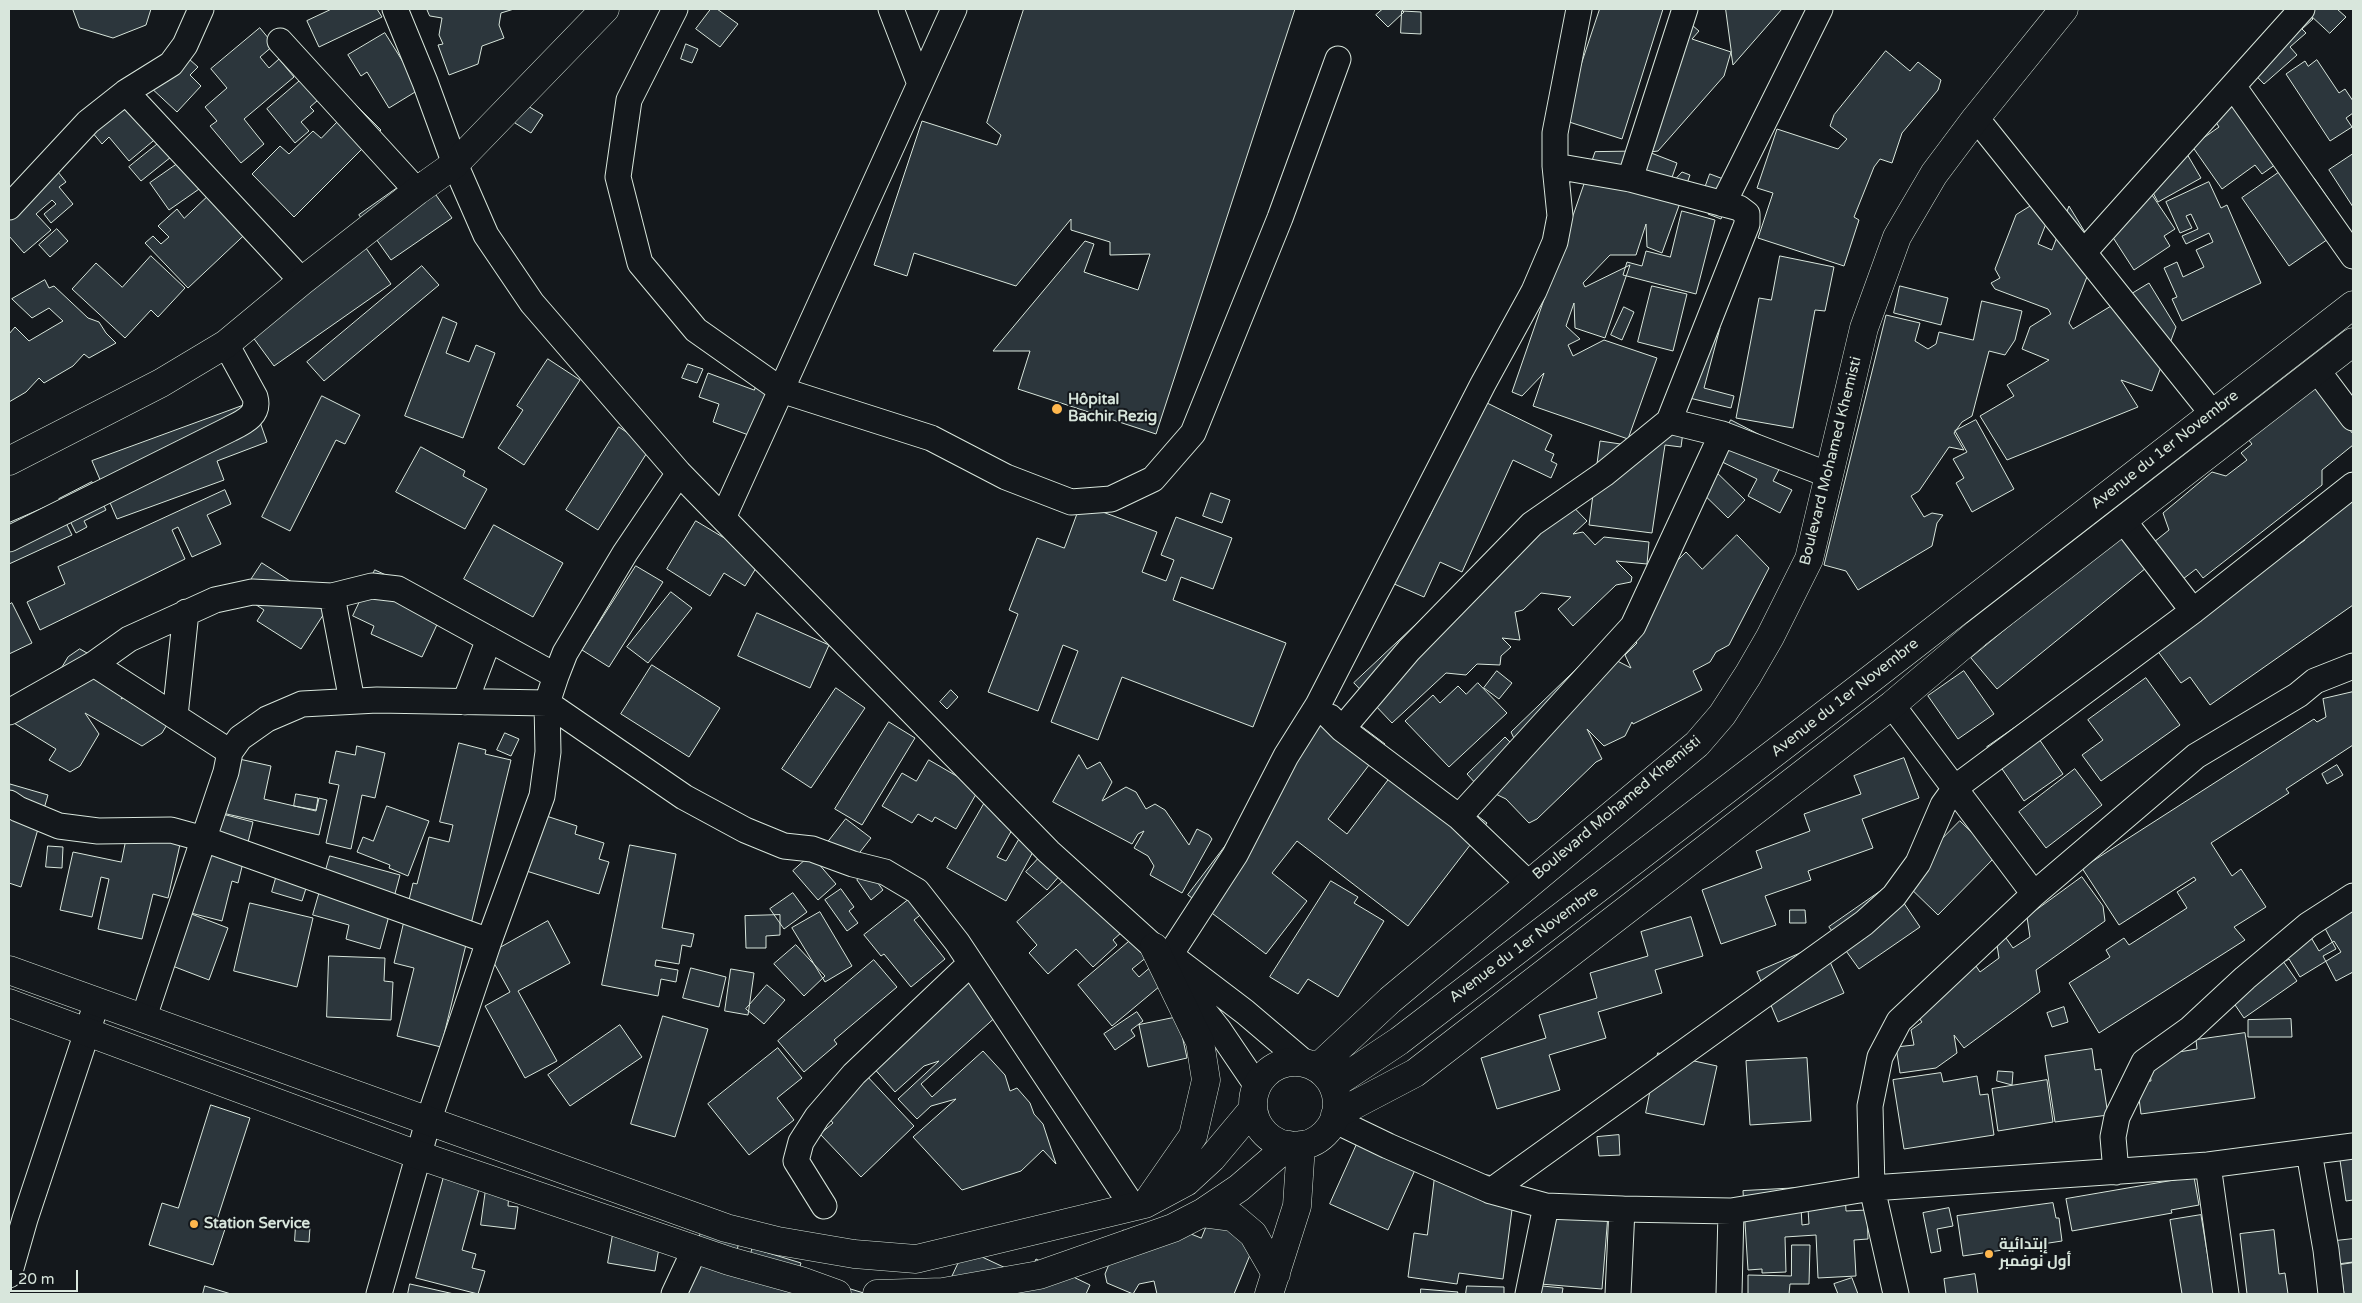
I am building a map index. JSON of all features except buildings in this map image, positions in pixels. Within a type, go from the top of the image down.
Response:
[{"type":"main road","points":[[9,461],[161,383],[226,344],[302,281],[417,191],[455,164],[605,9]]},
{"type":"main road","name":"Boulevard Mohamed Khemisti","points":[[1319,1072],[1390,1000],[1697,744],[1722,714],[1770,637],[1809,559],[1864,328],[1897,238],[1934,174],[1976,118],[2064,9]]},
{"type":"main road","name":"Avenue du 1er Novembre","points":[[1319,1072],[1407,1035],[2353,306]]},
{"type":"main road","name":"Avenue du 1er Novembre","points":[[1335,1118],[1415,1072],[1892,705],[1976,634],[2353,342]]},
{"type":"main road","points":[[1139,1205],[1193,1136],[1206,1080],[1200,1042],[1162,951]]},
{"type":"main road","points":[[9,970],[726,1228],[778,1241],[854,1254],[916,1259],[1139,1205],[1186,1182],[1212,1158],[1255,1098],[1272,1069],[1294,1062],[1319,1072],[1337,1106],[1335,1118],[1321,1137],[1295,1145],[1239,1188],[1202,1213],[1173,1228],[1039,1275],[943,1293],[877,1294]]},
{"type":"main road","points":[[9,1003],[418,1156],[695,1249],[801,1281],[837,1294]]},
{"type":"main road","points":[[1255,1098],[1257,1122],[1265,1134],[1276,1142],[1295,1145]]},
{"type":"main road","points":[[1273,1284],[1297,1206],[1295,1145]]},
{"type":"main road","points":[[1202,1213],[1233,1217],[1253,1234],[1273,1284]]},
{"type":"street","points":[[9,207],[88,122],[126,92],[160,72],[175,60],[201,9]]},
{"type":"street","points":[[395,9],[425,82],[455,164],[486,235],[532,303],[679,473],[1049,852],[1162,951],[1245,1012],[1319,1072]]},
{"type":"street","points":[[675,9],[630,100],[618,177],[640,263],[696,330],[781,390],[931,438],[1006,477],[1071,502],[1112,499],[1153,479],[1193,433],[1280,218],[1338,59]]},
{"type":"street","points":[[891,9],[920,84]]},
{"type":"street","points":[[723,518],[954,9]]},
{"type":"street","points":[[1162,951],[1235,855],[1286,756],[1318,705],[1534,291],[1555,242],[1560,216],[1555,166],[1555,134],[1579,9]]},
{"type":"street","points":[[1630,179],[1685,9]]},
{"type":"street","points":[[1723,204],[1820,9]]},
{"type":"street","points":[[2084,252],[2302,9]]},
{"type":"street","points":[[280,41],[417,191]]},
{"type":"street","points":[[2233,86],[2353,256]]},
{"type":"street","points":[[126,92],[302,281]]},
{"type":"street","points":[[1976,118],[2212,413]]},
{"type":"street","points":[[1342,729],[1409,650],[1532,524],[1604,474],[1669,421],[1747,224],[1748,216],[1745,212],[1723,204],[1630,179],[1555,166]]},
{"type":"street","points":[[9,539],[230,429],[253,414],[257,405],[254,397],[226,344]]},
{"type":"street","points":[[2317,370],[2353,418]]},
{"type":"street","points":[[1669,421],[1722,434],[1829,475]]},
{"type":"street","points":[[1459,816],[1633,626],[1722,434]]},
{"type":"street","points":[[379,1294],[428,1122],[489,941],[542,796],[548,752],[547,703],[564,653],[625,553],[679,473]]},
{"type":"street","points":[[1491,1191],[1864,924],[1894,896],[1918,863],[1944,805],[1956,787],[2193,612],[2353,485]]},
{"type":"street","points":[[2122,520],[2193,612]]},
{"type":"street","points":[[9,712],[94,664],[129,639],[215,600],[252,592],[332,596],[372,586],[398,588],[556,676]]},
{"type":"street","points":[[332,596],[352,701]]},
{"type":"street","points":[[175,716],[186,612]]},
{"type":"street","points":[[465,702],[489,639]]},
{"type":"street","points":[[94,664],[230,752]]},
{"type":"street","points":[[1896,1294],[1872,1188],[1870,1106],[1880,1056],[1899,1021],[2034,894],[2196,756],[2298,696],[2315,681],[2353,666]]},
{"type":"street","points":[[144,1017],[226,772],[230,752],[240,738],[268,719],[302,704],[352,701],[547,703],[684,797],[745,830],[784,846],[812,849],[853,864],[885,872],[917,891],[971,963],[1139,1205]]},
{"type":"street","points":[[1318,705],[1342,729],[1459,816],[1528,883]]},
{"type":"street","points":[[1892,705],[1956,787],[2034,894]]},
{"type":"street","points":[[9,804],[59,826],[98,831],[171,830],[204,839],[489,941]]},
{"type":"street","points":[[2116,1172],[2114,1137],[2118,1117],[2144,1062],[2190,1029],[2244,978],[2308,925],[2353,896]]},
{"type":"street","points":[[1162,951],[1219,1030],[1255,1098]]},
{"type":"street","points":[[824,1206],[796,1162],[801,1142],[817,1117],[854,1074],[971,963]]},
{"type":"street","points":[[9,1275],[17,1216],[98,1002]]},
{"type":"street","points":[[1335,1118],[1388,1146],[1491,1191],[1546,1206],[1622,1209],[1732,1210],[1872,1188],[2208,1165],[2353,1146]]},
{"type":"street","points":[[2309,1152],[2326,1250],[2331,1294]]},
{"type":"street","points":[[2208,1165],[2226,1294]]},
{"type":"street","points":[[1528,1294],[1546,1206]]},
{"type":"street","points":[[1618,1294],[1622,1209]]},
{"type":"street","points":[[1728,1294],[1732,1210]]},
{"type":"street","points":[[674,1294],[695,1249]]},
{"type":"place","name":"Hôpital Bachir Rezig","points":[[1057,409]]},
{"type":"place","name":"Station Service","points":[[194,1224]]},
{"type":"place","name":"إبتدائية أول نوفمبر","points":[[1989,1254]]}]
